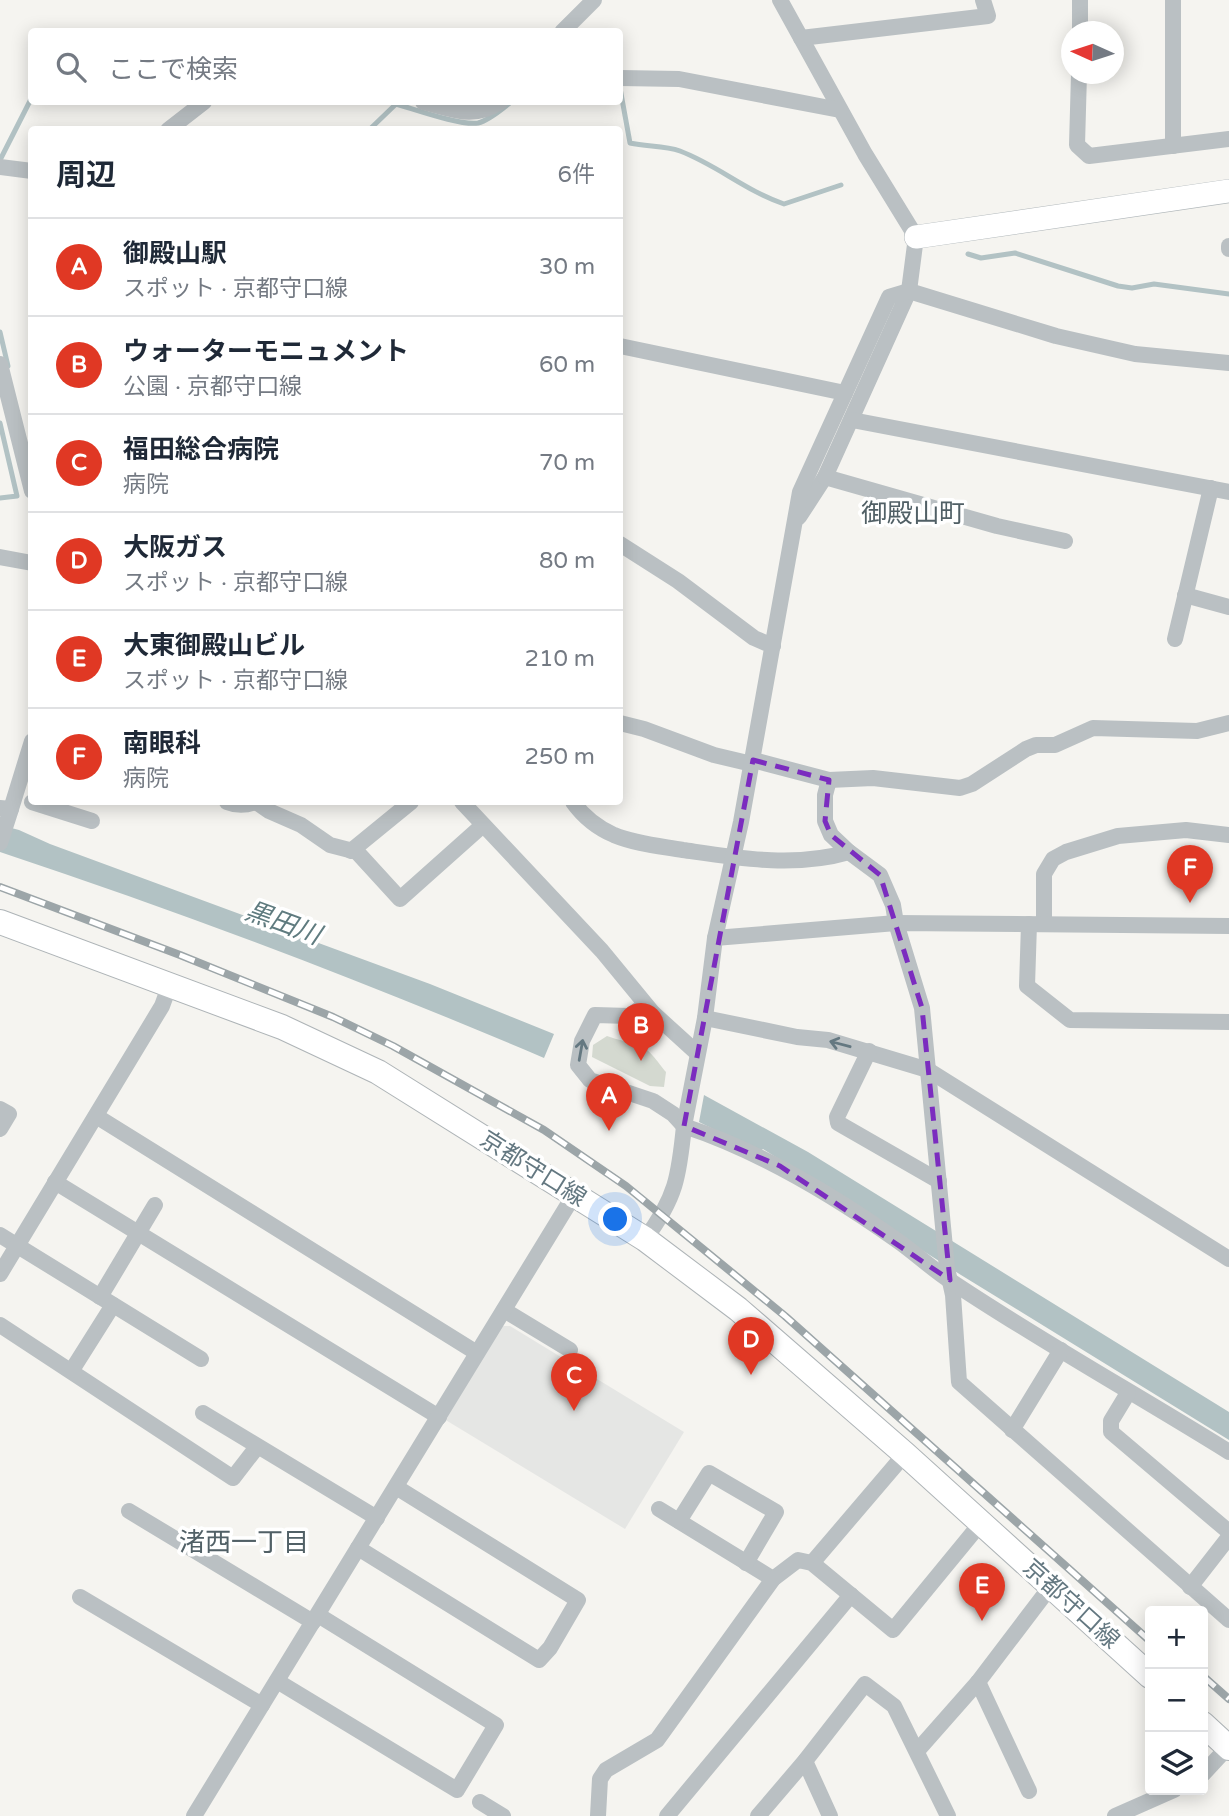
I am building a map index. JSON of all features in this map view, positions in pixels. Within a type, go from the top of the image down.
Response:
[{"type":"main road","name":"京都守口線","points":[[0,922],[282,1027],[378,1072],[645,1239],[738,1309],[905,1454],[1145,1671]]},
{"type":"main road","points":[[1208,1729],[1229,1748]]},
{"type":"street","points":[[566,28],[594,0]]},
{"type":"street","points":[[780,0],[840,110],[916,237],[909,290],[825,477],[796,522]]},
{"type":"street","points":[[801,38],[988,16],[983,0]]},
{"type":"street","points":[[1080,0],[1080,21]]},
{"type":"street","points":[[1173,0],[1173,146]]},
{"type":"street","points":[[623,78],[679,79],[840,110]]},
{"type":"street","points":[[1079,84],[1077,145],[1089,156],[1229,139]]},
{"type":"street","points":[[172,126],[200,105]]},
{"type":"street","points":[[437,105],[473,113],[495,105]]},
{"type":"street","points":[[0,167],[28,170]]},
{"type":"street","points":[[916,237],[1229,191]]},
{"type":"street","points":[[645,1239],[664,1215],[673,1195],[705,1018],[715,938],[752,762],[800,492],[889,298],[909,290],[1056,336],[1135,354],[1229,363]]},
{"type":"street","points":[[623,347],[845,393]]},
{"type":"street","points":[[0,364],[5,408],[28,479]]},
{"type":"street","points":[[852,420],[1229,492]]},
{"type":"street","points":[[825,477],[997,526],[1065,541]]},
{"type":"street","points":[[1175,639],[1211,488]]},
{"type":"street","points":[[623,546],[678,581],[754,638],[773,646]]},
{"type":"street","points":[[0,557],[28,562]]},
{"type":"street","points":[[1185,595],[1229,607]]},
{"type":"street","points":[[623,724],[714,755],[830,780],[873,778],[960,788],[972,784],[1036,745],[1055,745],[1093,728],[1197,731],[1229,723]]},
{"type":"street","points":[[0,843],[8,809],[28,752]]},
{"type":"street","points":[[830,780],[825,795],[825,821],[831,835],[880,874],[893,905],[922,1007],[959,1382],[1229,1620]]},
{"type":"street","points":[[8,809],[28,802]]},
{"type":"street","points":[[44,805],[92,821]]},
{"type":"street","points":[[260,805],[301,825],[330,845],[357,852],[400,899],[482,825]]},
{"type":"street","points":[[351,851],[407,805]]},
{"type":"street","points":[[465,805],[603,951],[645,1005],[697,1053]]},
{"type":"street","points":[[576,805],[599,827],[628,841],[733,858],[806,860],[849,852]]},
{"type":"street","points":[[1229,835],[1186,830],[1118,836],[1052,859],[1044,874],[1027,986],[1070,1020],[1229,1022]]},
{"type":"street","points":[[715,938],[896,923],[1229,926]]},
{"type":"street","points":[[0,1274],[162,1006],[170,984]]},
{"type":"street","points":[[645,1005],[629,1016],[595,1015],[582,1041],[578,1065],[590,1080],[653,1101],[673,1114],[684,1126],[780,1166],[1128,1393],[1229,1452]]},
{"type":"street","points":[[705,1018],[797,1037],[828,1040],[928,1070],[1229,1259]]},
{"type":"street","points":[[869,1051],[837,1117],[838,1123],[939,1181]]},
{"type":"street","points":[[0,1109],[9,1114],[0,1129]]},
{"type":"street","points":[[96,1116],[477,1353]]},
{"type":"street","points":[[55,1182],[439,1417]]},
{"type":"street","points":[[194,1816],[574,1195]]},
{"type":"street","points":[[72,1370],[138,1233],[155,1205]]},
{"type":"street","points":[[0,1235],[201,1359]]},
{"type":"street","points":[[504,1310],[570,1350]]},
{"type":"street","points":[[0,1325],[233,1478],[257,1447]]},
{"type":"street","points":[[1012,1430],[1061,1350]]},
{"type":"street","points":[[1128,1393],[1111,1422],[1111,1432],[1229,1534],[1190,1587]]},
{"type":"street","points":[[203,1413],[377,1518]]},
{"type":"street","points":[[812,1563],[905,1454]]},
{"type":"street","points":[[679,1521],[709,1473],[776,1512],[746,1563]]},
{"type":"street","points":[[358,1548],[539,1660],[550,1648],[578,1600],[396,1487]]},
{"type":"street","points":[[659,1509],[773,1579]]},
{"type":"street","points":[[129,1511],[496,1725],[457,1790],[277,1681]]},
{"type":"street","points":[[598,1816],[600,1779],[606,1770],[657,1740],[773,1579],[798,1560],[812,1563],[893,1630],[981,1523]]},
{"type":"street","points":[[918,1750],[978,1682],[1051,1586]]},
{"type":"street","points":[[667,1816],[851,1595]]},
{"type":"street","points":[[80,1597],[262,1705]]},
{"type":"street","points":[[978,1682],[1029,1791]]},
{"type":"street","points":[[758,1816],[865,1684],[894,1706],[918,1750],[948,1816]]},
{"type":"street","points":[[1208,1769],[1229,1748]]},
{"type":"street","points":[[805,1761],[830,1816]]},
{"type":"street","points":[[1115,1816],[1163,1795]]},
{"type":"street","points":[[480,1802],[503,1816]]},
{"type":"highlighted area","points":[[753,760],[829,780],[825,821],[831,835],[880,875],[922,1008],[950,1280],[780,1166],[684,1126]]},
{"type":"shaded area","points":[[0,825],[430,984],[554,1034],[544,1058],[274,949],[0,852]]},
{"type":"shaded area","points":[[607,1036],[641,1046],[649,1052],[666,1072],[664,1087],[650,1086],[592,1057],[593,1045]]},
{"type":"shaded area","points":[[704,1095],[808,1152],[1229,1412],[1229,1440],[763,1149],[759,1152],[699,1122]]},
{"type":"shaded area","points":[[500,1326],[510,1326],[684,1432],[625,1529],[444,1419]]},
{"type":"waterway","points":[[623,104],[630,143],[680,151],[707,163],[770,199],[784,204],[841,185]]},
{"type":"waterway","points":[[0,160],[28,105]]},
{"type":"waterway","points":[[373,126],[395,105]]},
{"type":"waterway","points":[[399,105],[449,120],[470,123],[487,119],[507,105]]},
{"type":"waterway","points":[[968,254],[981,258],[1015,253],[1118,286],[1132,288],[1154,284],[1229,294]]},
{"type":"waterway","points":[[0,332],[8,366]]},
{"type":"waterway","points":[[0,423],[17,496],[0,498]]},
{"type":"railway","points":[[0,887],[180,955],[333,1017],[393,1046],[544,1130],[626,1186],[785,1316],[1145,1637]]},
{"type":"railway","points":[[1208,1680],[1229,1699]]},
{"type":"place","name":"南眼科","points":[[1190,903]]},
{"type":"place","name":"ウォーターモニュメント","points":[[641,1061]]},
{"type":"place","name":"御殿山駅","points":[[609,1131]]},
{"type":"place","name":"大阪ガス","points":[[751,1375]]},
{"type":"place","name":"福田総合病院","points":[[574,1411]]},
{"type":"place","name":"大東御殿山ビル","points":[[982,1621]]},
{"type":"district","name":"御殿山町","points":[[913,513]]},
{"type":"district","name":"渚西一丁目","points":[[244,1542]]},
{"type":"water label","name":"黒田川","points":[[283,923]]}]
